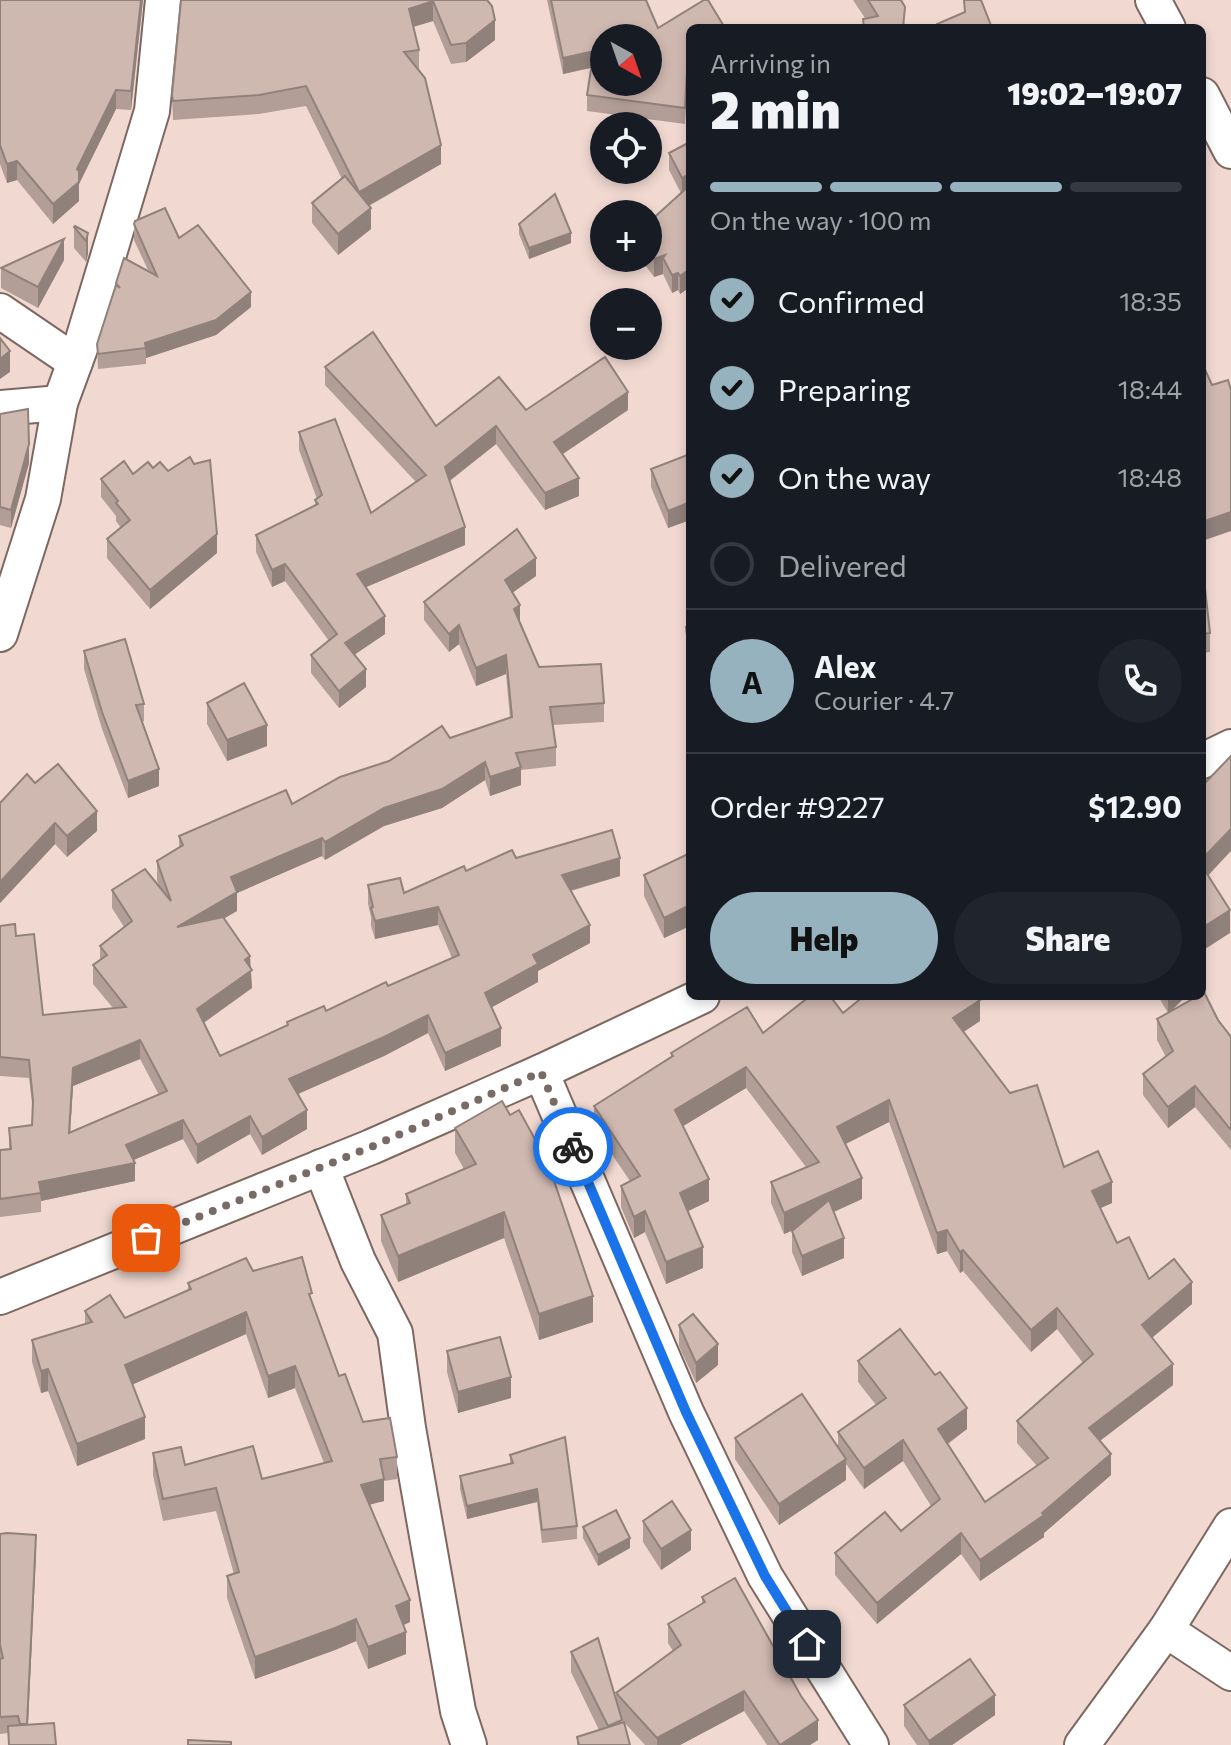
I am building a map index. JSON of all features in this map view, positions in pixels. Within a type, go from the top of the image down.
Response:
[{"type":"street","points":[[0,634],[43,499],[60,403],[152,111],[163,0]]},
{"type":"street","points":[[1153,0],[1166,24]]},
{"type":"street","points":[[1206,103],[1231,151]]},
{"type":"street","points":[[0,311],[75,362]]},
{"type":"street","points":[[0,408],[60,403]]},
{"type":"street","points":[[1206,759],[1231,747]]},
{"type":"street","points":[[0,1297],[371,1147],[694,1000]]},
{"type":"street","points":[[541,1072],[686,1412],[765,1576],[871,1745]]},
{"type":"street","points":[[321,1167],[358,1261],[395,1333],[408,1428],[458,1711],[469,1745]]},
{"type":"street","points":[[1082,1745],[1166,1630],[1231,1526]]},
{"type":"street","points":[[1166,1630],[1231,1673]]},
{"type":"building","points":[[0,0],[141,0],[131,91],[116,90],[77,169],[79,182],[53,204],[17,161],[7,164],[0,145]]},
{"type":"building","points":[[181,0],[487,0],[492,6],[495,20],[466,43],[451,45],[433,1],[409,9],[419,50],[404,52],[425,78],[441,145],[359,192],[306,86],[259,95],[173,101]]},
{"type":"building","points":[[551,0],[646,0],[656,24],[590,24],[590,52],[563,58]]},
{"type":"building","points":[[708,0],[723,24],[686,24],[685,108],[595,96],[662,96],[662,26]]},
{"type":"building","points":[[868,0],[901,0],[905,7],[903,24],[864,24],[863,19],[878,16]]},
{"type":"building","points":[[964,0],[981,0],[990,24],[937,24],[965,12]]},
{"type":"building","points":[[686,144],[686,176],[682,178],[669,153]]},
{"type":"building","points":[[345,176],[371,208],[338,234],[312,203]]},
{"type":"building","points":[[686,189],[686,272],[680,276],[678,273],[672,275],[663,258],[665,255],[662,256],[662,210]]},
{"type":"building","points":[[555,194],[571,233],[529,248],[519,224]]},
{"type":"building","points":[[165,208],[179,238],[198,225],[251,292],[216,320],[145,343],[146,348],[98,354],[97,344],[116,285],[120,288],[116,283],[124,258],[157,276],[135,221]]},
{"type":"building","points":[[74,227],[88,233],[86,241]]},
{"type":"building","points":[[64,239],[38,287],[1,268]]},
{"type":"building","points":[[373,332],[436,426],[499,377],[526,410],[601,360],[607,360],[628,392],[554,442],[579,478],[545,493],[496,426],[445,467],[465,527],[357,574],[385,616],[345,643],[366,669],[339,691],[311,655],[337,634],[285,564],[272,570],[256,535],[318,504],[315,500],[322,495],[299,432],[335,419],[371,513],[426,475],[325,367]]},
{"type":"building","points":[[0,338],[10,351],[0,359]]},
{"type":"building","points":[[1206,372],[1212,385],[1228,380],[1231,390],[1231,512],[1206,521]]},
{"type":"building","points":[[28,409],[29,444],[11,510],[0,507],[0,414]]},
{"type":"building","points":[[686,456],[686,504],[668,511],[651,469]]},
{"type":"building","points":[[190,457],[194,464],[210,460],[217,534],[150,590],[107,539],[130,520],[101,479],[124,461],[133,474],[148,462],[153,468],[160,462],[168,471]]},
{"type":"building","points":[[517,529],[536,558],[505,580],[520,605],[514,609],[539,667],[601,664],[604,703],[550,707],[556,747],[516,753],[521,767],[490,777],[485,762],[442,789],[384,808],[325,842],[322,838],[231,877],[237,892],[177,927],[223,917],[250,956],[245,960],[252,970],[197,1009],[220,1056],[324,1006],[326,1011],[386,982],[388,986],[459,955],[438,907],[375,921],[368,885],[400,878],[404,893],[464,866],[466,871],[512,850],[516,858],[612,830],[620,858],[562,875],[590,925],[533,955],[538,964],[485,993],[501,1028],[445,1053],[428,1015],[289,1079],[307,1110],[262,1137],[250,1116],[197,1145],[183,1120],[126,1145],[135,1163],[39,1182],[41,1193],[0,1199],[0,1150],[11,1149],[9,1128],[32,1125],[33,1101],[29,1060],[0,1057],[0,926],[15,924],[16,936],[34,934],[43,1015],[126,1007],[93,965],[107,955],[100,946],[132,921],[112,890],[145,869],[171,901],[157,861],[183,845],[179,836],[286,790],[292,804],[340,777],[389,761],[442,726],[450,738],[512,717],[506,655],[476,668],[459,625],[449,634],[424,602]],"holes":[[[140,1040],[167,1091],[69,1133],[73,1068]]]},
{"type":"building","points":[[1206,598],[1210,633],[1206,634]]},
{"type":"building","points":[[125,639],[144,704],[136,705],[159,769],[128,781],[102,712],[84,651]]},
{"type":"building","points":[[244,683],[267,725],[227,740],[207,703]]},
{"type":"building","points":[[1231,756],[1231,829],[1206,855],[1206,782]]},
{"type":"building","points":[[58,764],[97,811],[67,836],[55,823],[0,882],[0,803],[27,774],[35,783]]},
{"type":"building","points":[[686,855],[686,907],[664,918],[644,875]]},
{"type":"building","points":[[1206,872],[1230,910],[1206,925]]},
{"type":"building","points":[[1206,996],[1231,1037],[1231,1130],[1195,1086],[1168,1107],[1143,1074],[1173,1051],[1157,1019],[1191,1000],[1206,1000]]},
{"type":"building","points":[[805,1000],[833,1000],[843,1013],[859,1000],[980,1000],[953,1018],[1010,1093],[1037,1085],[1064,1167],[1098,1151],[1112,1182],[1092,1191],[1117,1243],[1129,1237],[1149,1279],[1174,1259],[1192,1282],[1142,1325],[1173,1364],[1089,1428],[1111,1454],[1042,1513],[1044,1515],[980,1560],[961,1533],[877,1603],[835,1553],[885,1512],[901,1531],[940,1499],[903,1440],[864,1468],[838,1432],[886,1398],[858,1361],[900,1329],[935,1375],[940,1372],[967,1408],[938,1429],[985,1502],[1048,1458],[1017,1421],[1093,1354],[1057,1308],[1031,1330],[963,1250],[960,1252],[947,1230],[937,1233],[889,1100],[837,1127],[862,1178],[784,1213],[771,1182],[819,1162],[746,1067],[675,1110],[709,1179],[680,1193],[703,1247],[666,1262],[645,1211],[634,1217],[621,1186],[640,1176],[594,1106],[673,1056],[671,1053],[747,1007],[763,1033]]},
{"type":"building","points":[[502,1101],[510,1115],[519,1110],[548,1163],[593,1296],[539,1314],[504,1212],[398,1256],[381,1215],[410,1203],[406,1194],[476,1164],[455,1128]]},
{"type":"building","points":[[829,1200],[844,1238],[802,1256],[792,1231]]},
{"type":"building","points":[[302,1257],[312,1293],[309,1294],[339,1376],[345,1374],[363,1422],[390,1418],[397,1457],[380,1459],[384,1479],[361,1485],[410,1600],[396,1606],[406,1632],[368,1647],[356,1619],[255,1657],[227,1576],[239,1572],[216,1488],[163,1499],[153,1453],[181,1447],[185,1465],[253,1446],[262,1479],[332,1461],[295,1366],[268,1376],[246,1312],[125,1365],[145,1417],[77,1444],[48,1369],[41,1371],[32,1340],[92,1322],[85,1311],[110,1295],[125,1318],[191,1289],[188,1283],[246,1258],[253,1271]]},
{"type":"building","points":[[693,1314],[718,1344],[696,1363],[679,1325]]},
{"type":"building","points":[[500,1337],[511,1377],[458,1392],[447,1351]]},
{"type":"building","points":[[802,1394],[846,1459],[779,1504],[735,1438]]},
{"type":"building","points":[[565,1437],[577,1526],[542,1530],[537,1489],[467,1506],[460,1476],[513,1463],[510,1455]]},
{"type":"building","points":[[672,1501],[691,1530],[661,1549],[643,1521]]},
{"type":"building","points":[[616,1510],[630,1538],[598,1555],[583,1527]]},
{"type":"building","points":[[0,1534],[36,1535],[27,1724],[20,1724],[18,1716],[0,1717],[0,1659],[3,1658],[0,1645]]},
{"type":"building","points":[[735,1578],[801,1696],[818,1720],[780,1745],[744,1691],[657,1738],[616,1693],[681,1645],[668,1624],[705,1602],[702,1597]]},
{"type":"building","points":[[598,1638],[622,1720],[608,1726],[571,1652]]},
{"type":"building","points":[[970,1659],[995,1695],[929,1741],[904,1705]]},
{"type":"building","points":[[624,1722],[630,1745],[579,1745],[577,1737]]},
{"type":"building","points":[[54,1723],[56,1745],[9,1745],[8,1726]]},
{"type":"building","points":[[188,1740],[231,1742],[231,1745],[188,1745]]},
{"type":"way so far","points":[[146,1238],[371,1147],[541,1072],[573,1147]]},
{"type":"route","points":[[573,1147],[686,1412],[765,1576],[807,1644]]}]
